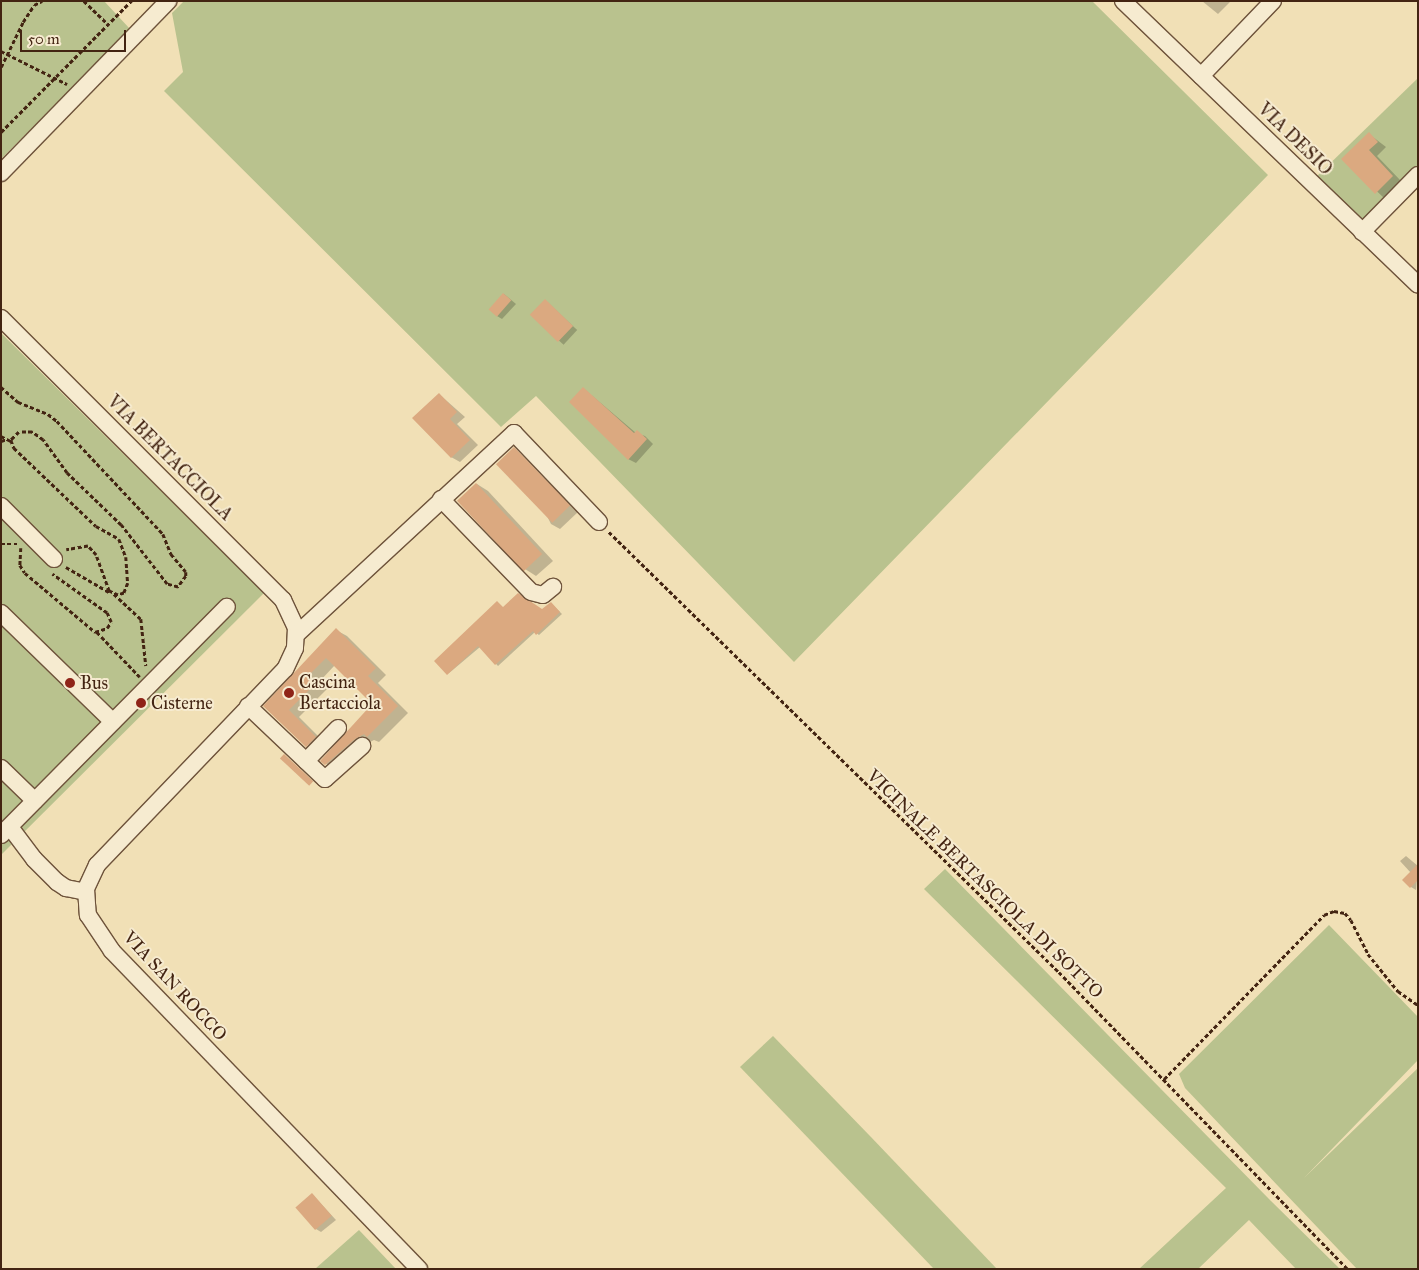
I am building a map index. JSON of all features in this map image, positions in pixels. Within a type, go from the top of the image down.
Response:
[{"type":"street","points":[[1,173],[168,1]]},
{"type":"street","name":"VIA DESIO","points":[[1123,1],[1418,286]]},
{"type":"street","points":[[1201,76],[1273,1]]},
{"type":"street","points":[[1362,232],[1418,175]]},
{"type":"street","name":"VIA BERTACCIOLA","points":[[1,318],[283,600],[292,614],[297,634]]},
{"type":"street","points":[[362,746],[328,779],[244,710],[287,667],[295,648],[297,634],[514,433],[599,522]]},
{"type":"street","points":[[441,499],[531,592],[543,595],[553,587]]},
{"type":"street","points":[[1,506],[51,561]]},
{"type":"street","points":[[86,892],[66,888],[57,882],[5,831],[228,608]]},
{"type":"street","points":[[1,613],[113,722]]},
{"type":"street","name":"VIA SAN ROCCO","points":[[244,710],[107,853],[92,873],[86,892],[88,915],[112,951],[419,1269]]},
{"type":"street","points":[[306,761],[338,728]]},
{"type":"street","points":[[1,768],[35,801]]},
{"type":"path","points":[[1,67],[23,22],[34,5],[42,1]]},
{"type":"path","points":[[84,1],[107,23]]},
{"type":"path","points":[[1,132],[107,23],[131,1]]},
{"type":"path","points":[[1,51],[55,76],[78,93]]},
{"type":"path","points":[[1,387],[18,402],[48,414],[57,421],[134,503],[167,539],[171,554],[186,572],[183,581],[175,588],[164,581],[121,525],[67,473],[38,436],[32,432],[19,432],[11,442]]},
{"type":"path","points":[[1,436],[11,442],[96,526],[118,539],[126,557],[127,588],[122,594],[109,591],[96,555],[88,546],[51,561]]},
{"type":"path","points":[[1,442],[7,439]]},
{"type":"path","name":"VICINALE BERTASCIOLA DI SOTTO","points":[[599,522],[1164,1079],[1348,1269]]},
{"type":"path","points":[[1,544],[20,547],[21,569],[97,632],[132,666],[148,688]]},
{"type":"path","points":[[51,561],[107,613],[110,625],[97,632]]},
{"type":"path","points":[[51,561],[114,594],[141,619],[148,688]]},
{"type":"path","points":[[1164,1079],[1324,915],[1334,911],[1345,913],[1351,920],[1368,954],[1398,991],[1418,1005]]},
{"type":"green space","points":[[1,1],[104,1],[130,29],[1,159]]},
{"type":"green space","points":[[184,1],[1092,1],[1268,175],[794,662],[536,396],[501,427],[164,91],[183,72],[172,13]]},
{"type":"green space","points":[[1418,78],[1418,188],[1370,235],[1314,179]]},
{"type":"green space","points":[[1,333],[264,593],[1,855]]},
{"type":"green space","points":[[945,869],[1340,1269],[1296,1269],[1249,1220],[1198,1269],[1139,1269],[1226,1188],[924,889]]},
{"type":"green space","points":[[1329,925],[1418,1017],[1418,1060],[1304,1178],[1418,1068],[1418,1269],[1357,1269],[1185,1088],[1179,1074]]},
{"type":"green space","points":[[773,1036],[997,1269],[934,1269],[740,1067]]},
{"type":"green space","points":[[359,1230],[396,1269],[315,1269]]},
{"type":"building","points":[[1369,132],[1378,142],[1369,150],[1393,176],[1375,194],[1341,159]]},
{"type":"building","points":[[503,293],[511,300],[497,317],[489,310]]},
{"type":"building","points":[[545,299],[573,326],[558,342],[530,315]]},
{"type":"building","points":[[583,387],[634,433],[637,430],[647,439],[628,460],[569,402]]},
{"type":"building","points":[[439,393],[457,412],[450,419],[470,440],[451,458],[412,418]]},
{"type":"building","points":[[514,447],[570,505],[552,523],[496,464]]},
{"type":"building","points":[[476,483],[542,554],[523,572],[457,501]]},
{"type":"building","points":[[518,593],[542,609],[551,602],[560,612],[536,635],[533,631],[495,665],[478,646],[447,675],[434,661],[497,601],[503,607]]},
{"type":"building","name":"Cascina Bertacciola","points":[[336,628],[376,668],[368,676],[398,706],[367,737],[364,734],[355,739],[325,765],[320,761],[372,704],[326,658],[309,675],[317,682],[289,710],[316,737],[306,747],[263,706]]},
{"type":"building","points":[[284,754],[313,781],[309,786],[280,758]]},
{"type":"building","points":[[1418,864],[1418,880],[1410,888],[1402,880]]},
{"type":"building","points":[[312,1193],[332,1216],[315,1230],[295,1207]]},
{"type":"place","name":"Bus","points":[[70,683]]},
{"type":"place","name":"Cascina Bertacciola","points":[[289,693]]},
{"type":"place","name":"Cisterne","points":[[141,703]]}]
